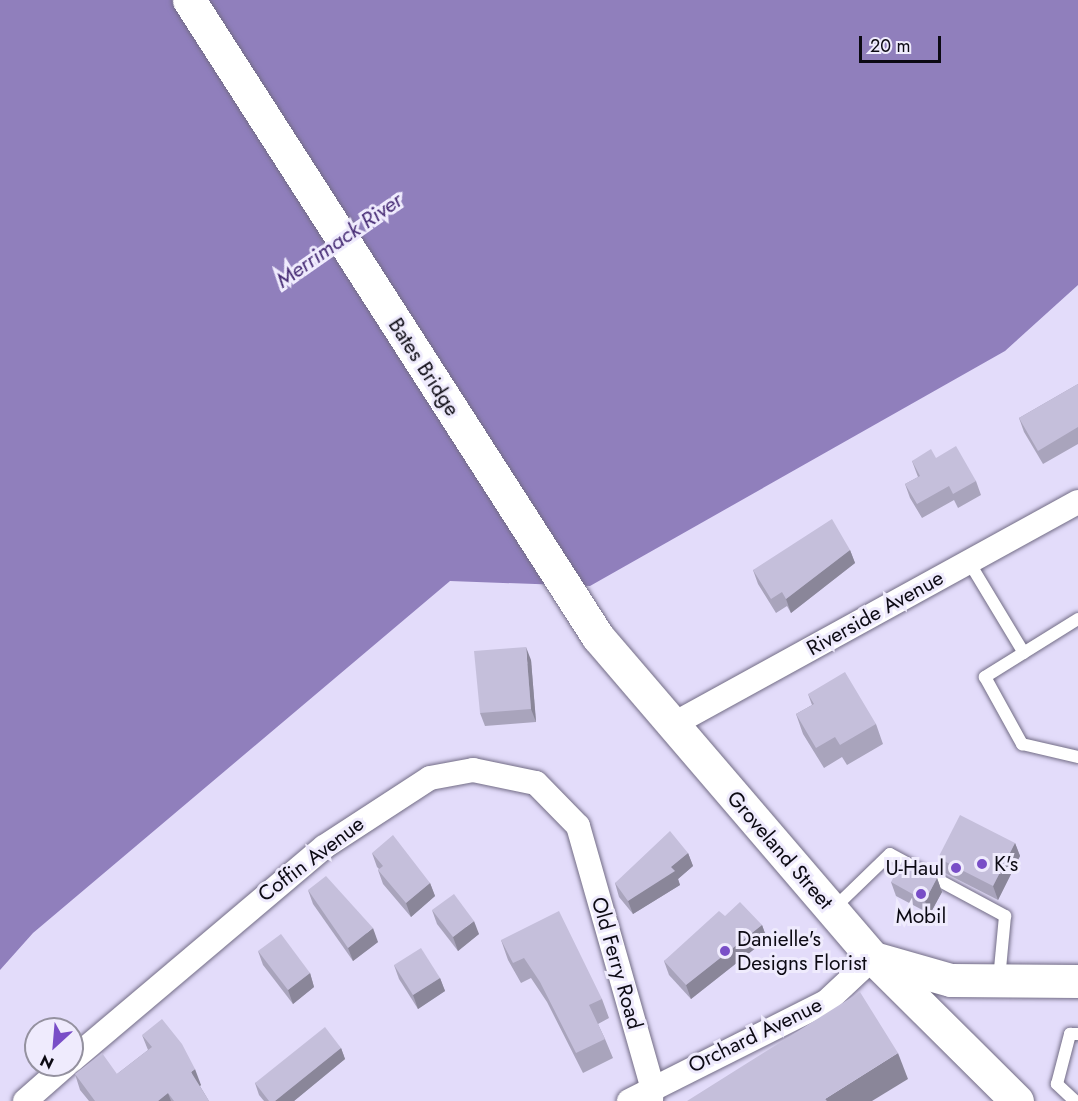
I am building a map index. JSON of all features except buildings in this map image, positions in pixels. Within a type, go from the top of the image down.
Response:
[{"type":"main road","name":"Bates Bridge","points":[[189,0],[598,637],[672,725]]},
{"type":"main road","name":"Groveland Street","points":[[672,725],[873,958],[1017,1101]]},
{"type":"main road","points":[[873,958],[951,980],[998,984],[1078,981]]},
{"type":"street","name":"Riverside Avenue","points":[[672,725],[1078,502]]},
{"type":"street","name":"Coffin Avenue","points":[[84,1050],[258,898],[324,847],[430,778],[473,770],[536,783],[578,826]]},
{"type":"street","name":"Old Ferry Road","points":[[578,826],[652,1093]]},
{"type":"street","name":"Orchard Avenue","points":[[629,1101],[652,1093],[826,1002],[873,958]]},
{"type":"street","points":[[25,1101],[52,1077]]},
{"type":"lane","points":[[969,562],[1024,653]]},
{"type":"lane","points":[[1078,619],[985,677],[1022,744],[1078,757]]},
{"type":"lane","points":[[832,910],[890,854],[1005,916],[998,984]]},
{"type":"lane","points":[[1074,1101],[1057,1084],[1070,1034],[1078,1034]]},
{"type":"water","name":"Merrimack River","points":[[0,0],[1078,0],[1078,285],[1005,351],[590,586],[450,581],[33,933],[0,970]]},
{"type":"place","name":"K's","points":[[982,864]]},
{"type":"place","name":"U-Haul","points":[[956,868]]},
{"type":"place","name":"Mobil","points":[[921,894]]},
{"type":"place","name":"Danielle's Designs Florist","points":[[725,951]]}]
